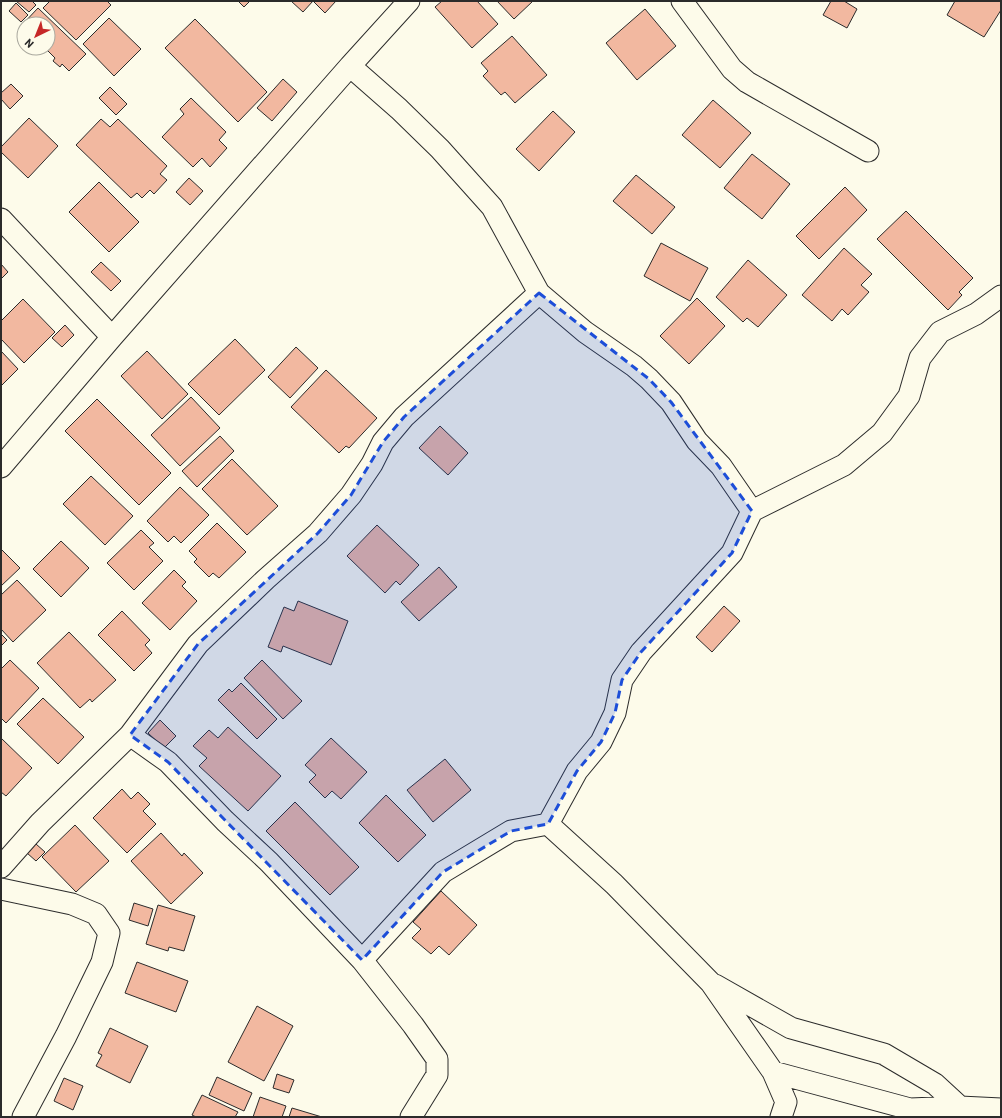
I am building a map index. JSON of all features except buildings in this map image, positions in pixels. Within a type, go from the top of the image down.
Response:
[{"type":"street","points":[[1,467],[112,337],[409,1]]},
{"type":"street","points":[[682,1],[732,69],[747,82],[868,151]]},
{"type":"street","points":[[350,66],[399,109],[440,149],[492,207],[540,293],[585,332],[634,366],[671,402],[697,441],[721,466],[752,511]]},
{"type":"street","points":[[1,219],[112,337]]},
{"type":"street","points":[[1,867],[40,823],[130,735],[198,644],[266,579],[318,533],[346,501],[372,464],[383,442],[404,416],[540,293]]},
{"type":"street","points":[[548,824],[577,771],[601,742],[615,713],[622,680],[641,652],[732,553],[752,511],[844,465],[882,433],[909,396],[920,358],[940,332],[976,314],[1001,296]]},
{"type":"street","points":[[130,735],[168,762],[269,862],[362,960],[413,1025],[438,1059],[437,1075],[411,1117]]},
{"type":"street","points":[[362,960],[443,872],[511,831],[548,824]]},
{"type":"street","points":[[548,824],[614,884],[711,983],[773,1072],[786,1102],[781,1117]]},
{"type":"street","points":[[1,889],[72,904],[96,914],[109,932],[102,962],[66,1036],[23,1117]]},
{"type":"street","points":[[711,983],[791,1028],[884,1054],[935,1084],[960,1107]]},
{"type":"street","points":[[773,1072],[910,1109],[960,1107],[1001,1109]]},
{"type":"highlighted area","points":[[539,293],[649,379],[671,402],[752,511],[732,553],[641,652],[622,680],[615,713],[601,742],[577,771],[548,824],[511,831],[443,872],[362,960],[168,762],[130,735],[198,644],[318,533],[351,495],[383,442],[404,417]]}]
